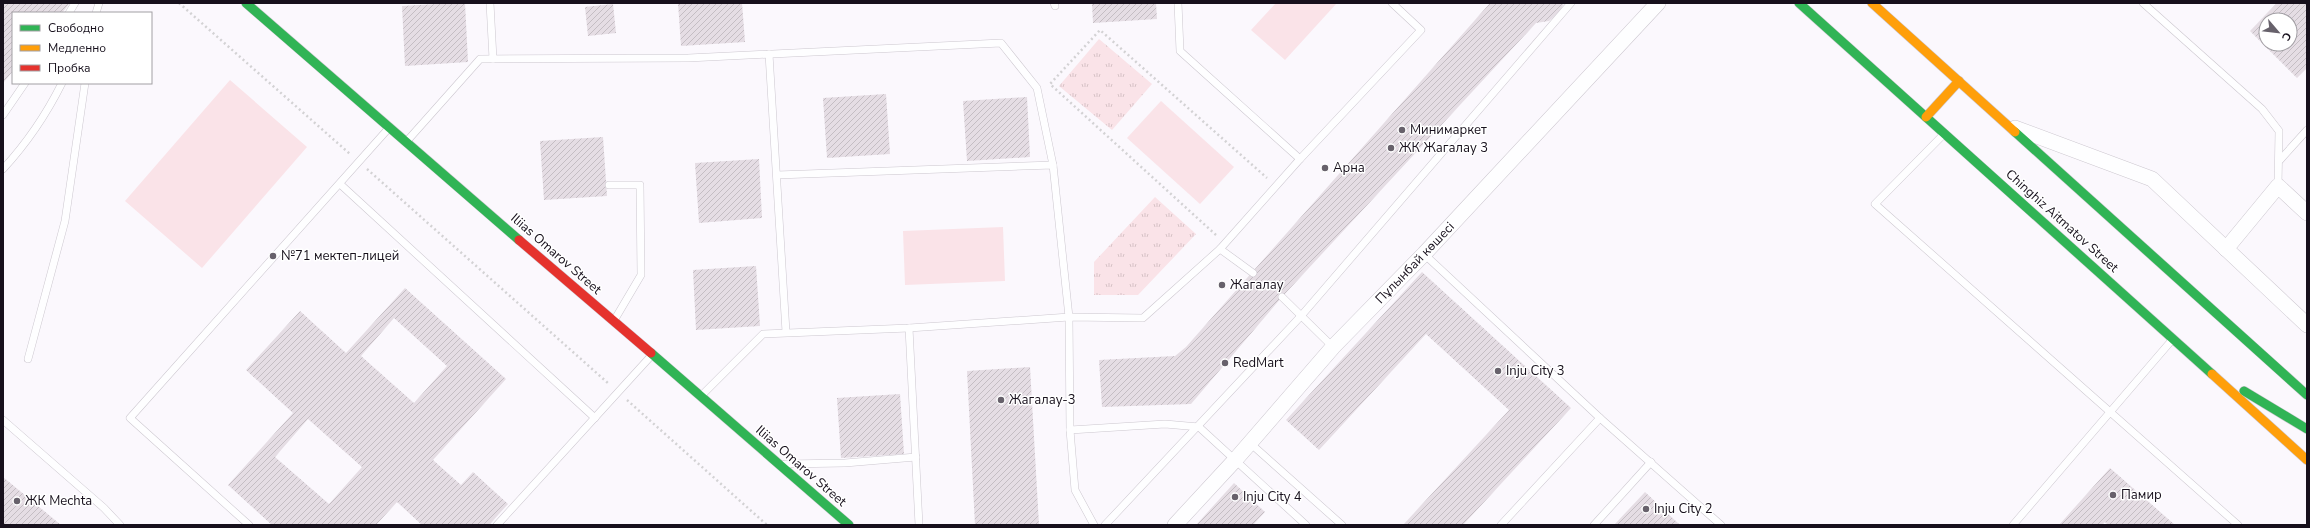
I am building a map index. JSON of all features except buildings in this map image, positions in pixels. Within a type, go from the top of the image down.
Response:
[{"type":"main road","name":"Iliias Omarov Street","points":[[246,3],[849,525]]},
{"type":"main road","name":"Chinghiz Aitmatov Street","points":[[1799,3],[2220,380],[2307,460]]},
{"type":"main road","points":[[1872,3],[2307,395]]},
{"type":"main road","points":[[1926,117],[1958,81]]},
{"type":"main road","points":[[2220,380],[2253,395],[2307,429]]},
{"type":"street","name":"Пұлынбай көшесі","points":[[1175,525],[1250,444],[1333,347],[1424,254],[1656,4]]},
{"type":"street","points":[[2007,125],[2152,179],[2307,324]]},
{"type":"street","points":[[2226,249],[2278,186],[2307,213]]},
{"type":"lane","points":[[490,3],[493,59]]},
{"type":"lane","points":[[1178,3],[1180,50],[1300,159]]},
{"type":"lane","points":[[700,396],[763,334],[909,328],[1069,317],[1143,318],[1222,246],[1300,159],[1421,30],[1392,3]]},
{"type":"lane","points":[[1105,525],[1199,427],[1301,316],[1571,3]]},
{"type":"lane","points":[[2143,3],[2262,109],[2279,131],[2280,160],[2278,186]]},
{"type":"lane","points":[[406,142],[480,59],[688,58],[1002,42],[1037,88],[1053,165],[1069,317],[1070,430],[1074,490],[1094,525]]},
{"type":"lane","points":[[769,54],[786,332]]},
{"type":"lane","points":[[3,115],[24,84]]},
{"type":"lane","points":[[3,169],[23,148],[51,106],[62,84]]},
{"type":"lane","points":[[28,359],[65,221],[85,84]]},
{"type":"lane","points":[[250,525],[130,418],[390,128]]},
{"type":"lane","points":[[2280,160],[2307,130]]},
{"type":"lane","points":[[1944,134],[1875,204],[2238,525]]},
{"type":"lane","points":[[777,175],[1053,165]]},
{"type":"lane","points":[[340,184],[595,418]]},
{"type":"lane","points":[[609,185],[640,185],[641,275],[614,321]]},
{"type":"lane","points":[[1222,246],[1252,273]]},
{"type":"lane","points":[[1424,254],[1600,418],[1652,462],[1721,525]]},
{"type":"lane","points":[[1282,297],[1333,347]]},
{"type":"lane","points":[[909,328],[919,525]]},
{"type":"lane","points":[[2013,525],[2173,338]]},
{"type":"lane","points":[[497,525],[652,355]]},
{"type":"lane","points":[[1501,525],[1600,418]]},
{"type":"lane","points":[[3,420],[104,508],[120,525]]},
{"type":"lane","points":[[1070,430],[1165,424],[1199,427],[1236,459],[1306,525]]},
{"type":"lane","points":[[1250,444],[1342,525]]},
{"type":"lane","points":[[779,465],[845,463],[916,457]]},
{"type":"lane","points":[[1594,525],[1652,462]]},
{"type":"path","points":[[180,3],[767,525]]},
{"type":"path","points":[[1222,246],[1050,84],[1100,30],[1277,186]]},
{"type":"green space","points":[[1276,3],[1337,3],[1285,60],[1251,30]]},
{"type":"green space","points":[[1099,39],[1152,84],[1112,130],[1059,86]]},
{"type":"green space","points":[[230,80],[307,147],[202,268],[125,201]]},
{"type":"green space","points":[[1161,101],[1234,167],[1200,204],[1127,138]]},
{"type":"green space","points":[[1155,197],[1196,234],[1138,295],[1094,295],[1094,262]]},
{"type":"green space","points":[[1003,227],[1005,281],[905,285],[903,231]]},
{"type":"traffic: fast","points":[[246,3],[519,240]]},
{"type":"traffic: fast","points":[[1799,3],[2212,374]]},
{"type":"traffic: fast","points":[[2015,132],[2307,395]]},
{"type":"traffic: fast","points":[[651,353],[849,525]]},
{"type":"traffic: fast","points":[[2244,391],[2307,429]]},
{"type":"traffic: slow","points":[[1872,3],[2015,132]]},
{"type":"traffic: slow","points":[[1926,117],[1959,81]]},
{"type":"traffic: slow","points":[[2212,374],[2307,460]]},
{"type":"traffic: jam","points":[[519,240],[651,353]]},
{"type":"place","name":"Минимаркет","points":[[1402,130]]},
{"type":"place","name":"ЖК Жагалау 3","points":[[1391,148]]},
{"type":"place","name":"Арна","points":[[1325,168]]},
{"type":"place","name":"№71 мектеп-лицей","points":[[273,256]]},
{"type":"place","name":"Жагалау","points":[[1222,285]]},
{"type":"place","name":"RedMart","points":[[1225,363]]},
{"type":"place","name":"Inju City 3","points":[[1498,371]]},
{"type":"place","name":"Жагалау-3","points":[[1001,400]]},
{"type":"place","name":"Памир","points":[[2113,495]]},
{"type":"place","name":"Inju City 4","points":[[1235,497]]},
{"type":"place","name":"ЖК Mechta","points":[[17,501]]},
{"type":"place","name":"Inju City 2","points":[[1646,509]]}]
